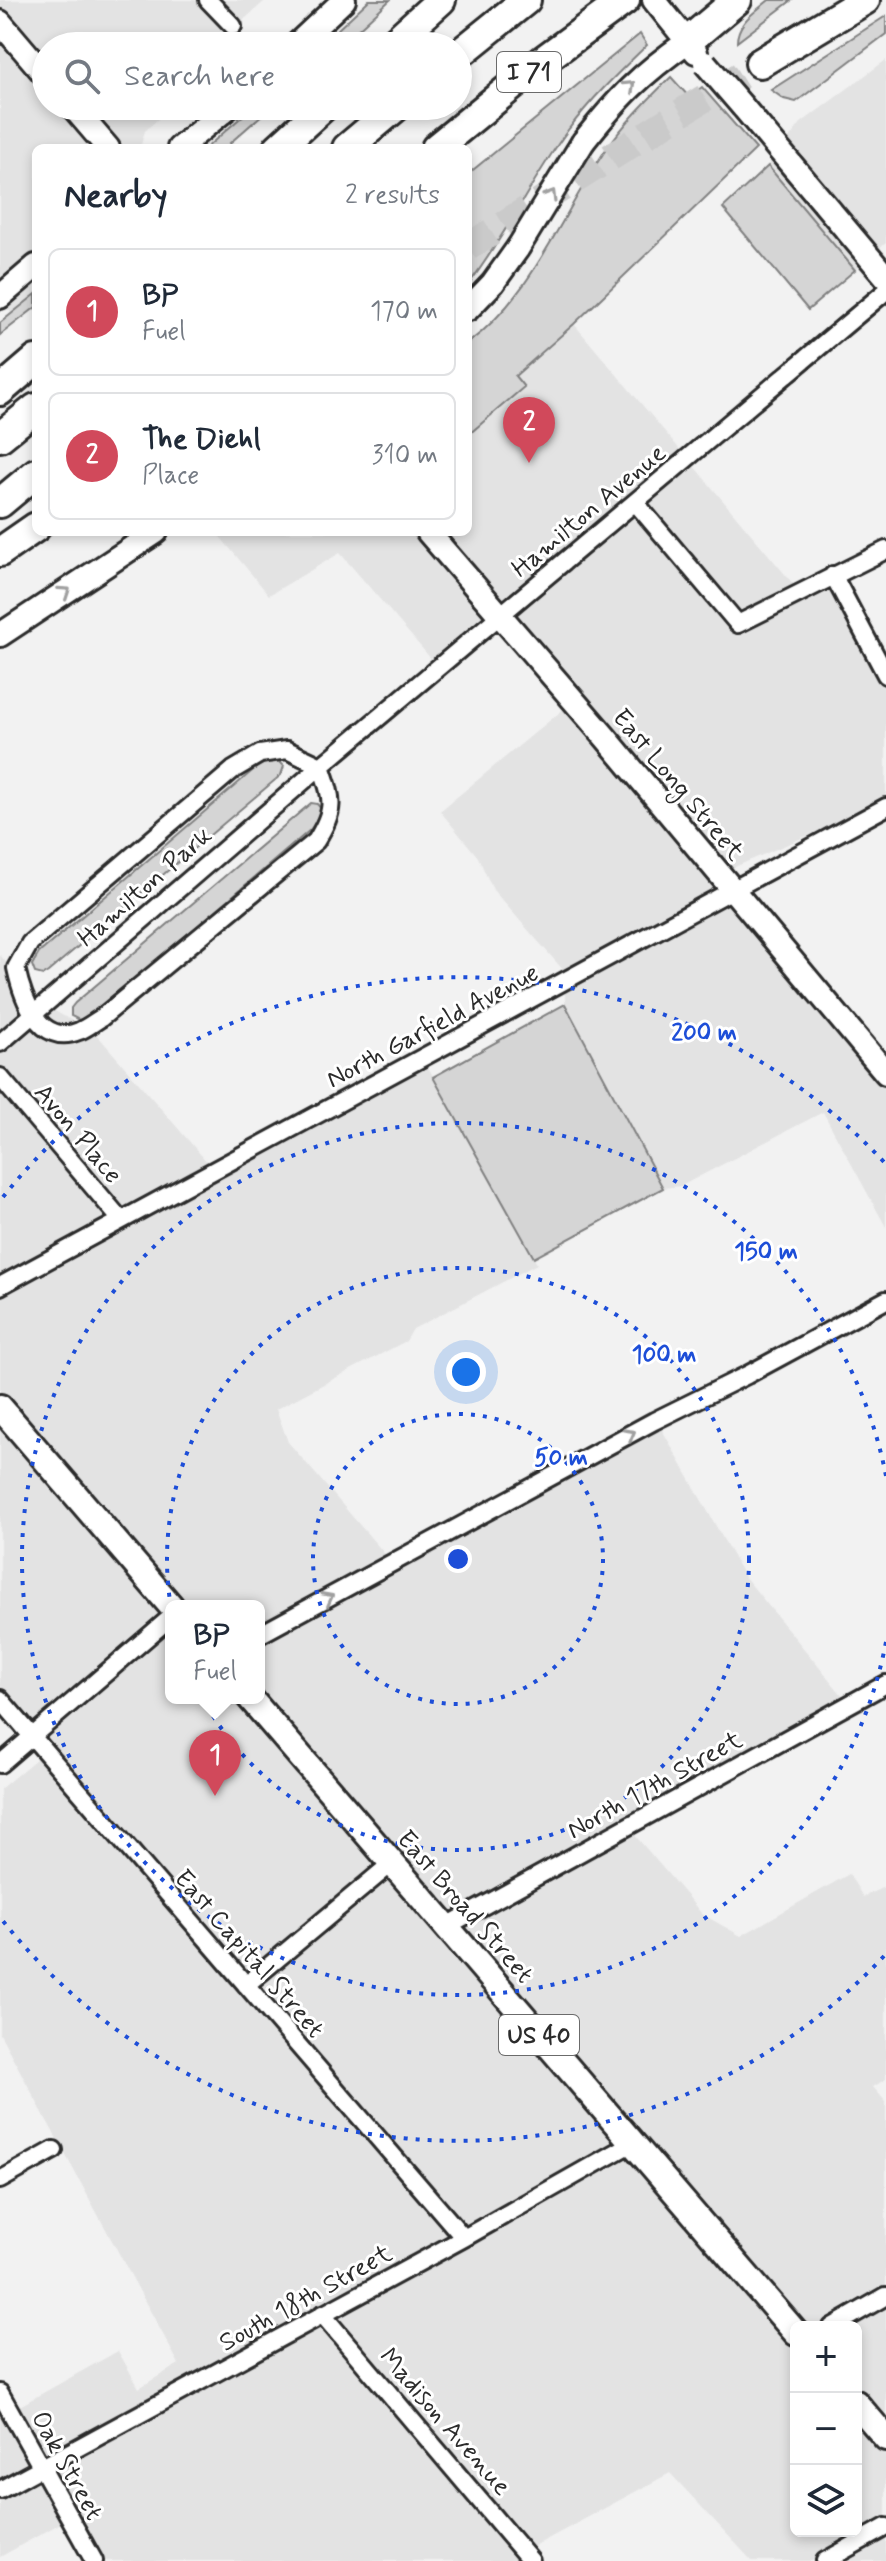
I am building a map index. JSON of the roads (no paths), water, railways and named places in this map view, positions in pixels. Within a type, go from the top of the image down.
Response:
[{"type":"highway","points":[[406,32],[441,0]]},
{"type":"highway","points":[[472,44],[526,0]]},
{"type":"highway","name":"I 71","points":[[472,119],[625,0]]},
{"type":"highway","points":[[696,52],[737,0]]},
{"type":"highway","points":[[835,0],[760,63],[865,0]]},
{"type":"highway","points":[[282,144],[309,120]]},
{"type":"highway","points":[[352,144],[380,120]]},
{"type":"highway","name":"I 71","points":[[441,144],[470,120]]},
{"type":"highway","points":[[0,391],[32,363]]},
{"type":"highway","points":[[0,437],[32,411]]},
{"type":"highway","points":[[0,503],[32,476]]},
{"type":"highway","points":[[0,552],[32,530]]},
{"type":"main road","points":[[0,1407],[166,1600]]},
{"type":"main road","name":"East Broad Street","points":[[255,1704],[790,2326]]},
{"type":"main road","points":[[862,2410],[886,2438]]},
{"type":"street","points":[[208,0],[233,26]]},
{"type":"street","points":[[310,32],[344,0]]},
{"type":"street","points":[[660,8],[886,277]]},
{"type":"street","points":[[0,22],[32,60]]},
{"type":"street","points":[[472,305],[493,283],[518,248],[583,142],[619,97],[649,69],[696,52]]},
{"type":"street","points":[[84,120],[105,144]]},
{"type":"street","points":[[184,144],[213,120]]},
{"type":"street","points":[[0,297],[32,269]]},
{"type":"street","name":"Hamilton Avenue","points":[[321,766],[886,291]]},
{"type":"street","points":[[635,502],[738,624],[886,550]]},
{"type":"street","points":[[0,635],[150,536]]},
{"type":"street","name":"East Long Street","points":[[431,536],[886,1073]]},
{"type":"street","points":[[833,575],[886,675]]},
{"type":"street","points":[[287,750],[321,766],[331,795],[330,818],[316,841],[101,1018],[77,1033],[55,1032],[32,1015],[22,994],[16,968],[30,943],[233,770],[260,754],[287,750]]},
{"type":"street","name":"Hamilton Park","points":[[0,1043],[321,766]]},
{"type":"street","name":"North Garfield Avenue","points":[[0,1286],[886,807]]},
{"type":"street","name":"Avon Place","points":[[0,1077],[121,1220]]},
{"type":"street","points":[[265,1632],[654,1421],[886,1300]]},
{"type":"street","points":[[0,1764],[165,1622]]},
{"type":"street","name":"North 17th Street","points":[[447,1926],[886,1684]]},
{"type":"street","name":"East Capital Street","points":[[0,1699],[464,2238]]},
{"type":"street","points":[[246,1985],[392,1863]]},
{"type":"street","name":"South 18th Street","points":[[0,2490],[464,2238],[632,2143]]},
{"type":"street","points":[[0,2180],[54,2150]]},
{"type":"street","points":[[842,2321],[886,2296]]},
{"type":"street","name":"Madison Avenue","points":[[322,2314],[531,2561]]},
{"type":"street","name":"Oak Street","points":[[0,2393],[94,2561]]},
{"type":"street","points":[[825,2561],[886,2527]]},
{"type":"tunnel","points":[[472,244],[760,63]]},
{"type":"place","name":"The Diehl","points":[[529,463]]},
{"type":"place","name":"BP","points":[[215,1796]]}]
